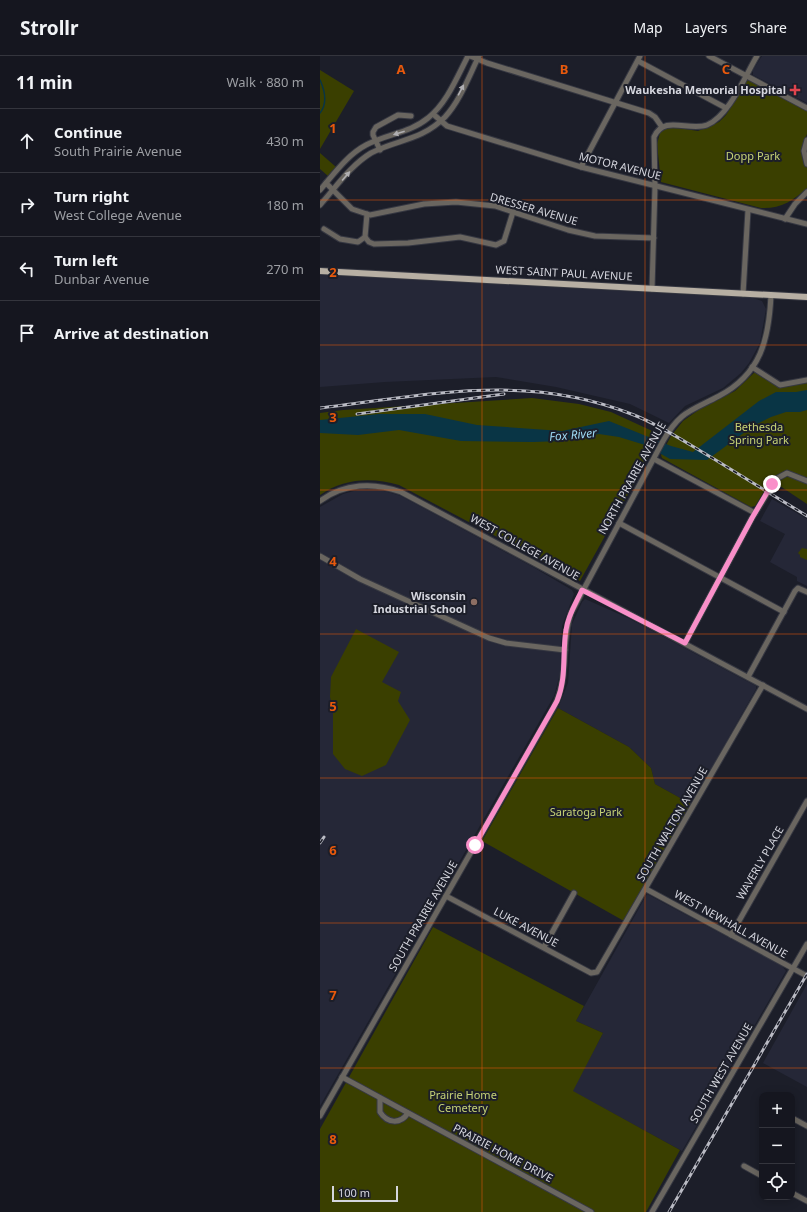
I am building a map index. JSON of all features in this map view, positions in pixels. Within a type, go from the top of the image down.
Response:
[{"type":"main road","name":"WEST SAINT PAUL AVENUE","points":[[320,271],[807,297]]},
{"type":"street","points":[[320,190],[354,153],[375,141],[413,128],[433,114],[446,98],[469,56],[616,102],[652,115],[658,120],[662,127]]},
{"type":"street","points":[[709,56],[807,108]]},
{"type":"street","points":[[652,288],[655,186],[653,141],[655,133],[662,127],[673,124],[693,128],[704,126],[717,120],[726,108],[757,56]]},
{"type":"street","points":[[320,205],[358,163],[380,150],[423,134],[440,121],[453,106],[478,58]]},
{"type":"street","points":[[581,167],[639,58],[726,108]]},
{"type":"street","name":"MOTOR AVENUE","points":[[433,114],[440,121],[454,128],[581,167],[807,224]]},
{"type":"street","points":[[380,150],[372,132],[379,124],[398,115],[411,116]]},
{"type":"street","points":[[807,140],[804,151],[807,164]]},
{"type":"street","points":[[326,183],[352,208],[367,214],[365,237],[369,242],[374,244],[408,243],[460,237],[496,245],[504,241],[513,212]]},
{"type":"street","points":[[785,219],[794,204],[807,192]]},
{"type":"street","name":"DRESSER AVENUE","points":[[367,214],[424,204],[456,202],[495,206],[568,230],[595,236],[654,238]]},
{"type":"street","points":[[743,294],[748,210]]},
{"type":"street","points":[[324,229],[340,239],[351,242],[358,242],[365,237]]},
{"type":"street","name":"NORTH PRAIRIE AVENUE","points":[[582,590],[672,427],[685,413],[727,391],[739,382],[752,367],[762,351],[767,336],[771,295]]},
{"type":"street","points":[[752,367],[780,385],[807,380]]},
{"type":"street","points":[[654,459],[755,513]]},
{"type":"street","points":[[685,643],[755,513],[779,476],[790,474],[807,481]]},
{"type":"street","name":"WEST COLLEGE AVENUE","points":[[320,502],[335,492],[356,486],[381,486],[401,492],[807,709]]},
{"type":"street","points":[[619,523],[784,612]]},
{"type":"street","points":[[320,556],[360,579],[489,638],[506,643],[565,650]]},
{"type":"street","points":[[748,677],[797,589],[800,588],[807,592]]},
{"type":"street","name":"SOUTH PRAIRIE AVENUE","points":[[320,1116],[557,701],[564,680],[568,621],[582,590]]},
{"type":"street","name":"SOUTH WALTON AVENUE","points":[[597,972],[763,685]]},
{"type":"street","name":"WAVERLY PLACE","points":[[731,935],[807,801]]},
{"type":"street","points":[[800,812],[807,816]]},
{"type":"street","name":"WEST NEWHALL AVENUE","points":[[646,889],[807,976]]},
{"type":"street","points":[[544,948],[574,893]]},
{"type":"street","name":"LUKE AVENUE","points":[[446,896],[591,973],[597,972]]},
{"type":"street","name":"SOUTH WEST AVENUE","points":[[652,1212],[807,944]]},
{"type":"street","name":"PRAIRIE HOME DRIVE","points":[[342,1078],[590,1212]]},
{"type":"street","points":[[380,1098],[380,1112],[386,1119],[395,1122],[401,1120],[408,1113]]},
{"type":"street","points":[[795,1120],[807,1126]]},
{"type":"street","points":[[744,1166],[759,1174]]},
{"type":"street","points":[[795,1195],[807,1201]]},
{"type":"shaded area","name":"Waukesha Memorial Hospital","points":[[762,56],[807,56],[807,103],[753,75],[753,70]]},
{"type":"shaded area","points":[[320,275],[753,298],[762,301],[766,309],[760,343],[749,363],[741,373],[723,388],[685,406],[669,423],[630,404],[556,387],[496,377],[385,382],[320,387]]},
{"type":"shaded area","points":[[361,489],[381,490],[401,496],[533,567],[572,590],[574,594],[562,626],[560,674],[554,696],[320,1106],[320,507],[343,494]]},
{"type":"shaded area","points":[[772,499],[807,519],[807,586],[797,581],[797,577],[770,562],[785,534],[760,521]]},
{"type":"shaded area","points":[[585,599],[628,618],[756,686],[756,689],[691,804],[655,784],[651,768],[629,747],[558,708],[568,683],[572,624],[582,602]]},
{"type":"shaded area","points":[[647,894],[782,966],[786,971],[682,1151],[572,1091],[603,1033],[576,1021]]},
{"type":"shaded area","points":[[807,984],[807,1087],[763,1063]]},
{"type":"green space","points":[[320,70],[354,91],[320,149]]},
{"type":"green space","name":"Dopp Park","points":[[747,81],[752,81],[807,110],[807,134],[802,147],[802,158],[807,168],[807,188],[797,197],[780,206],[761,208],[661,182],[657,144],[660,133],[666,128],[672,127],[698,131],[719,122],[726,115]]},
{"type":"green space","points":[[320,153],[336,167],[328,176],[320,169]]},
{"type":"green space","name":"Bethesda Spring Park","points":[[755,372],[780,386],[807,382],[807,504],[771,480],[755,506],[751,507],[662,458],[661,455],[671,436],[683,421],[700,409],[735,391]]},
{"type":"green space","points":[[532,398],[579,404],[611,412],[661,435],[580,581],[399,485],[389,482],[368,480],[348,482],[329,489],[320,495],[320,413],[343,410]]},
{"type":"green space","points":[[802,548],[807,549],[807,560],[800,557],[798,553]]},
{"type":"green space","points":[[356,629],[399,652],[382,682],[401,692],[398,701],[410,720],[386,765],[362,776],[345,769],[333,754],[333,709],[330,697],[331,677]]},
{"type":"green space","name":"Saratoga Park","points":[[558,708],[629,747],[651,768],[655,784],[691,804],[624,921],[482,841]]},
{"type":"green space","name":"Prairie Home Cemetery","points":[[433,927],[584,1006],[576,1021],[603,1033],[573,1091],[680,1150],[646,1212],[320,1212],[320,1129]]},
{"type":"water","name":"Fox River","points":[[807,390],[807,410],[800,412],[786,412],[771,417],[753,426],[707,460],[670,459],[645,445],[619,437],[599,434],[563,441],[533,442],[461,441],[399,430],[358,435],[320,433],[320,420],[379,414],[425,414],[477,425],[562,431],[609,421],[671,446],[693,452],[759,401],[776,392],[796,392]]},
{"type":"waterway","points":[[320,80],[325,97],[323,109],[320,113]]},
{"type":"railway","points":[[320,408],[439,393],[478,390],[517,390],[555,394],[594,402],[634,415],[665,430],[807,516]]},
{"type":"railway","points":[[357,414],[504,394]]},
{"type":"railway","points":[[320,843],[324,837]]},
{"type":"railway","points":[[669,1212],[807,974]]},
{"type":"place","name":"Waukesha Memorial Hospital","points":[[795,90]]},
{"type":"place","name":"Wisconsin Industrial School","points":[[474,602]]},
{"type":"route","points":[[475,845],[557,701],[564,680],[566,629],[573,607],[582,590],[685,643],[752,518],[772,484]]}]
